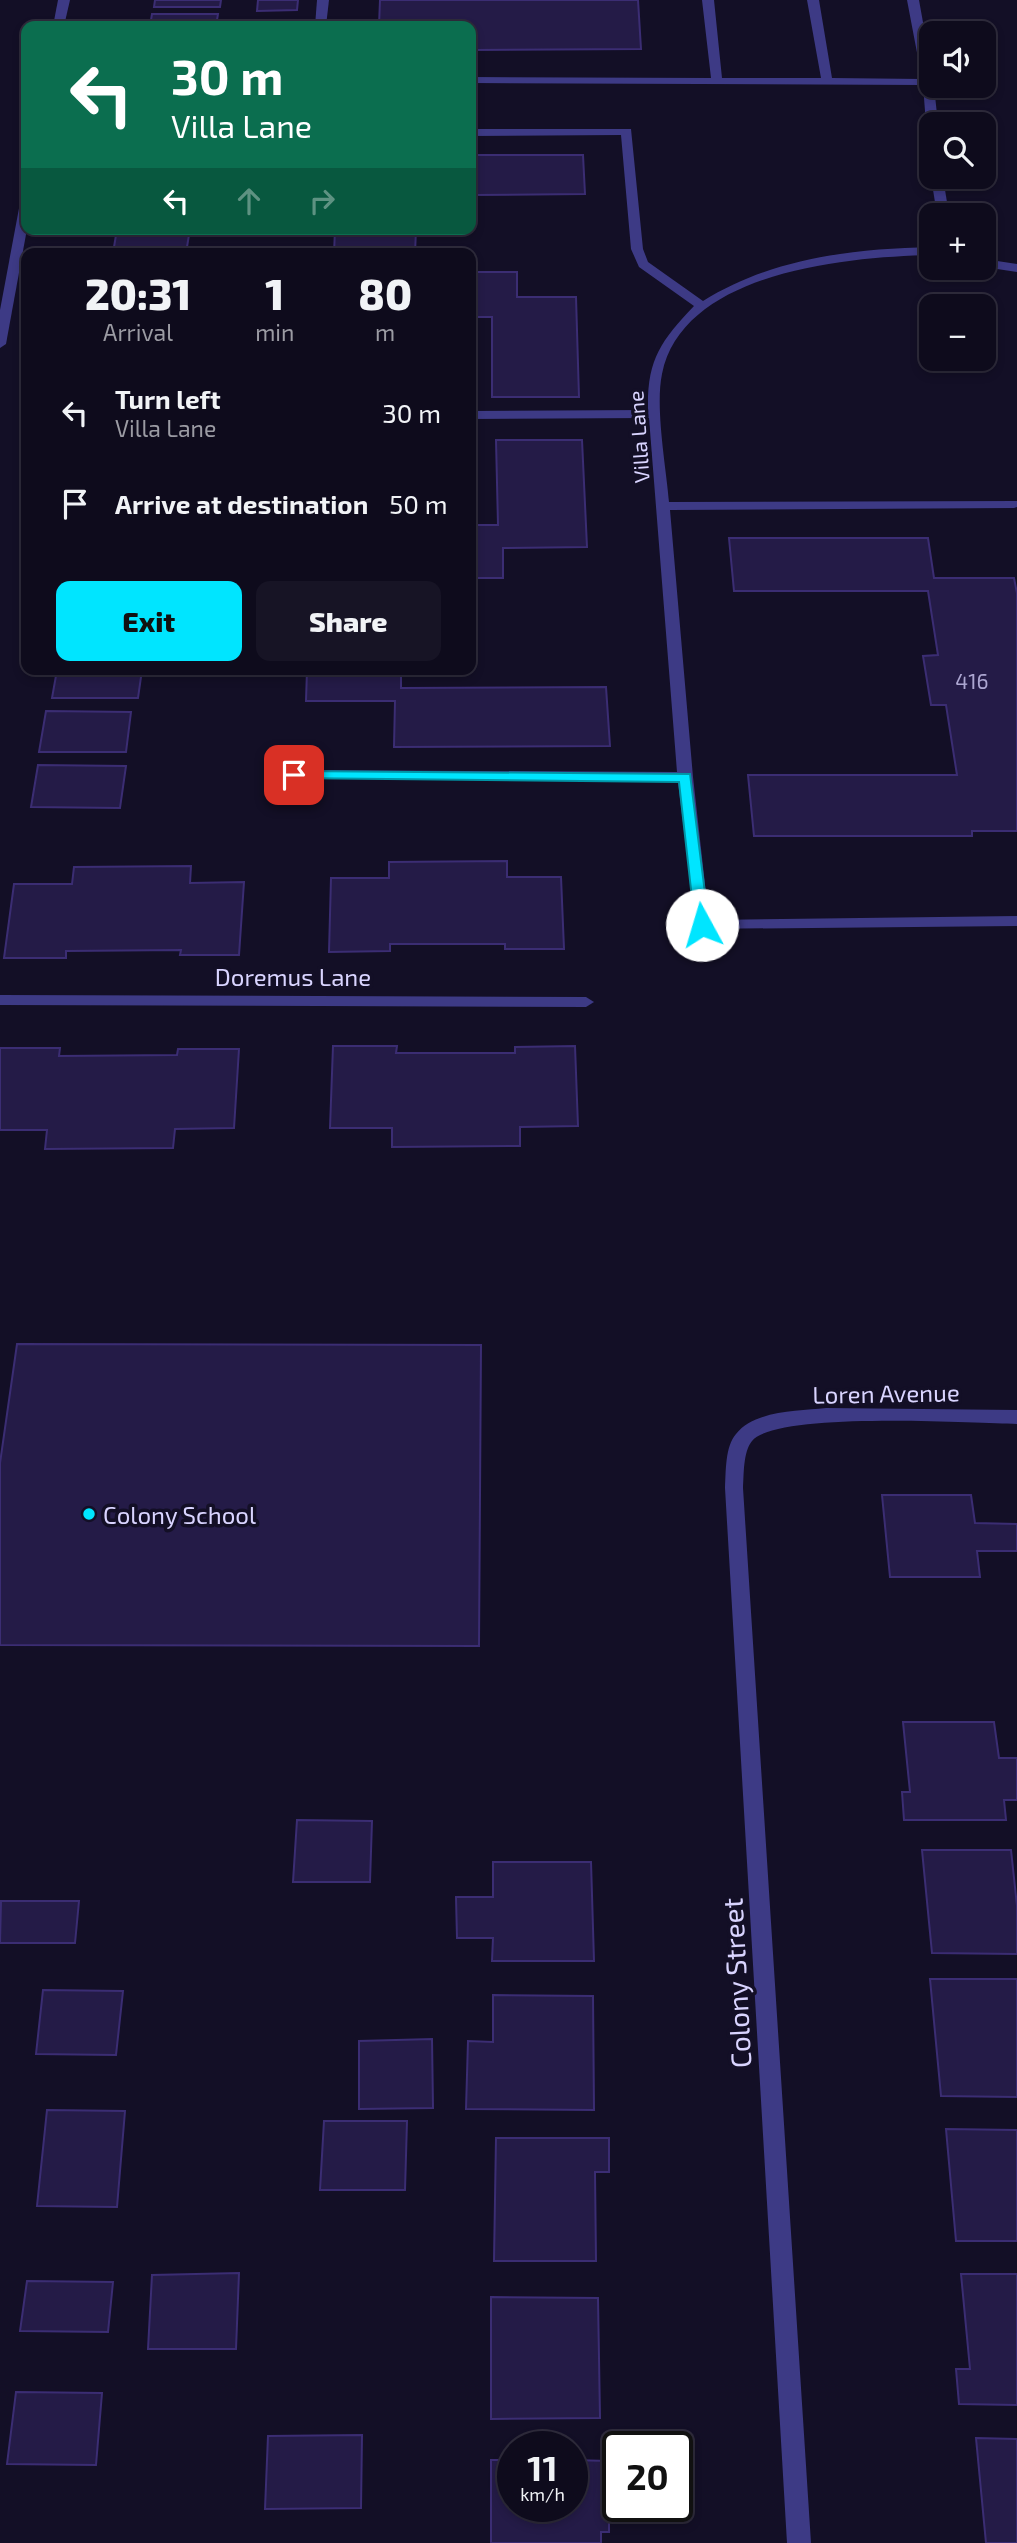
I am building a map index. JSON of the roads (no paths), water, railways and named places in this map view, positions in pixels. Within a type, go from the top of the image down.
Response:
[{"type":"street","points":[[60,21],[64,0]]},
{"type":"street","points":[[321,21],[323,0]]},
{"type":"street","points":[[708,0],[717,80]]},
{"type":"street","points":[[813,0],[827,81]]},
{"type":"street","points":[[912,0],[919,36]]},
{"type":"street","points":[[476,80],[919,82]]},
{"type":"street","points":[[476,132],[627,131],[637,249],[643,264],[702,306]]},
{"type":"street","points":[[0,344],[21,230]]},
{"type":"street","name":"Villa Lane","points":[[919,251],[882,251],[803,262],[749,281],[702,306],[673,334],[655,373],[655,414],[665,506],[685,777],[702,925],[1017,921]]},
{"type":"street","points":[[996,265],[1017,268]]},
{"type":"street","points":[[476,415],[655,414]]},
{"type":"street","points":[[665,506],[1014,504]]},
{"type":"street","points":[[294,775],[685,777]]},
{"type":"street","name":"Doremus Lane","points":[[0,1000],[586,1002]]},
{"type":"street","name":"Loren Avenue","points":[[757,1427],[779,1420],[826,1415],[1017,1417]]},
{"type":"street","name":"Colony Street","points":[[757,1427],[743,1438],[736,1460],[734,1488],[799,2543]]},
{"type":"place","name":"Colony School","points":[[89,1514]]}]
